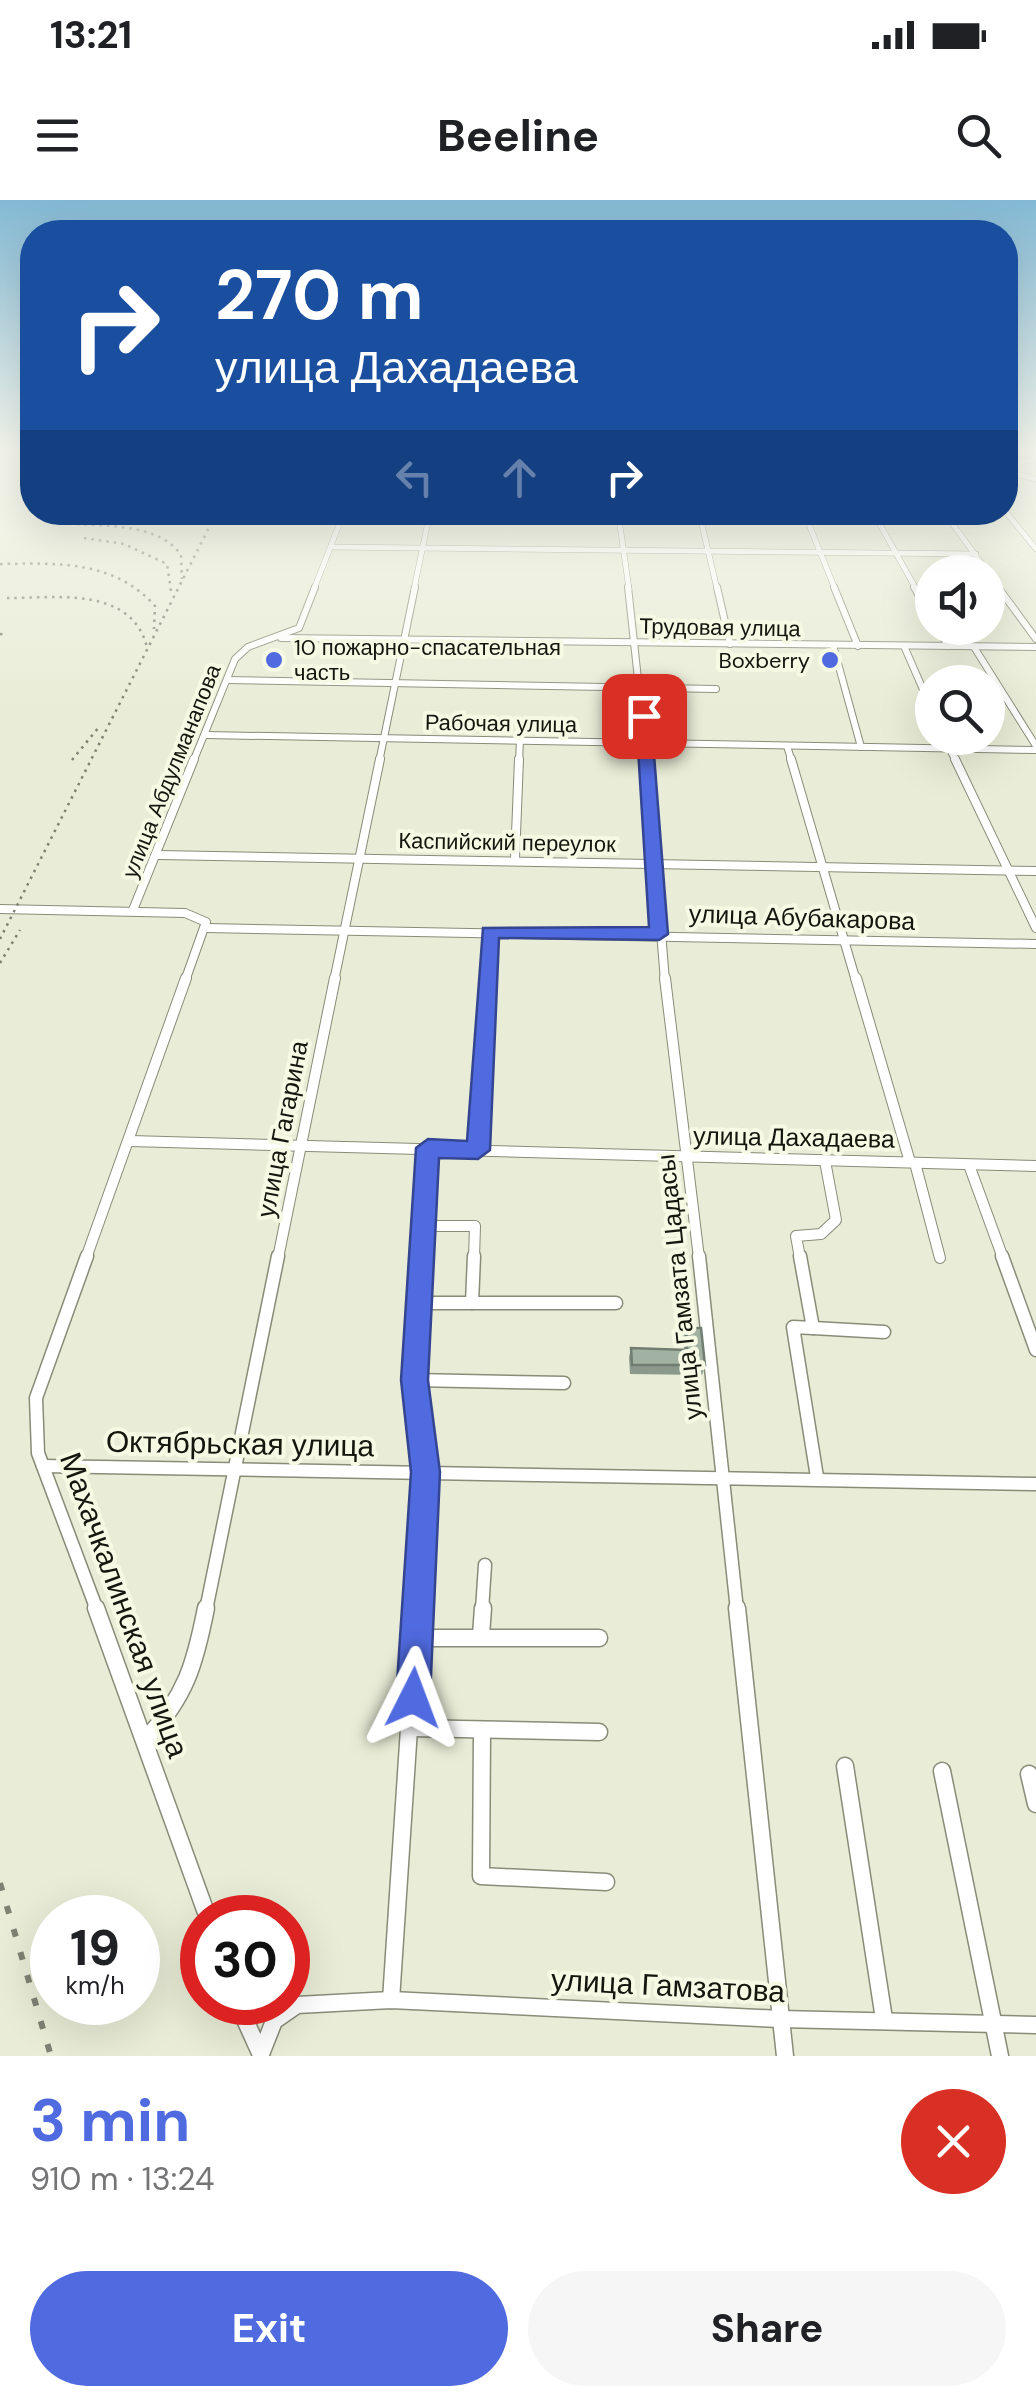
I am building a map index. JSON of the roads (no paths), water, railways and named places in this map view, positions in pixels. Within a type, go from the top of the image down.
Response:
[{"type":"street","name":"улица Абдулманапова","points":[[133,910],[235,659],[248,647],[281,638],[302,623],[334,539]]},
{"type":"street","name":"улица Гагарина","points":[[146,1739],[177,1706],[190,1678],[304,1147],[342,931],[387,739],[424,539]]},
{"type":"street","name":"улица Гамзата Цадасы","points":[[619,539],[642,688],[659,934],[688,1158],[785,2056]]},
{"type":"street","points":[[705,539],[730,644]]},
{"type":"street","points":[[816,539],[858,646]]},
{"type":"street","points":[[887,539],[915,589]]},
{"type":"street","points":[[964,539],[1036,639]]},
{"type":"street","points":[[331,547],[976,554]]},
{"type":"street","name":"Трудовая улица","points":[[281,638],[1036,648]]},
{"type":"street","points":[[833,646],[861,747]]},
{"type":"street","points":[[904,646],[915,671]]},
{"type":"street","points":[[974,647],[1036,748]]},
{"type":"street","points":[[228,680],[716,688]]},
{"type":"street","name":"Рабочая улица","points":[[206,735],[915,748]]},
{"type":"street","points":[[515,859],[520,740]]},
{"type":"street","points":[[787,746],[940,1258]]},
{"type":"street","name":"Рабочая улица","points":[[1005,748],[1036,748]]},
{"type":"street","points":[[953,755],[1036,928]]},
{"type":"street","name":"Каспийский переулок","points":[[158,855],[653,861],[1036,872]]},
{"type":"street","name":"улица Абубакарова","points":[[0,909],[133,910],[203,922],[342,931],[1036,944]]},
{"type":"street","name":"Махачкалинская улица","points":[[200,1895],[38,1453],[36,1398],[130,1141],[203,922]]},
{"type":"street","points":[[478,1150],[490,932]]},
{"type":"street","name":"улица Дахадаева","points":[[130,1141],[1036,1166]]},
{"type":"street","points":[[391,2000],[426,1472],[414,1380],[428,1148]]},
{"type":"street","points":[[813,1328],[796,1236],[821,1234],[836,1220],[825,1160]]},
{"type":"street","points":[[968,1164],[1036,1350]]},
{"type":"street","points":[[423,1226],[475,1226],[472,1303]]},
{"type":"street","points":[[419,1303],[616,1302]]},
{"type":"street","points":[[817,1477],[793,1327],[884,1332]]},
{"type":"street","points":[[414,1380],[564,1383]]},
{"type":"street","name":"Октябрьская улица","points":[[44,1466],[817,1477],[1036,1484]]},
{"type":"street","points":[[481,1635],[485,1565]]},
{"type":"street","points":[[416,1638],[599,1638]]},
{"type":"street","points":[[411,1728],[482,1733],[599,1732]]},
{"type":"street","points":[[482,1733],[481,1876],[606,1882]]},
{"type":"street","points":[[845,1766],[884,2019]]},
{"type":"street","points":[[942,1771],[1000,2056]]},
{"type":"street","points":[[1028,1774],[1036,1804]]},
{"type":"street","name":"улица Гамзатова","points":[[261,2055],[274,2021],[298,2005],[391,2000],[780,2019],[1036,2025]]},
{"type":"street","points":[[247,2025],[261,2055]]},
{"type":"railway","points":[[88,539],[124,544],[167,564],[171,591]]},
{"type":"railway","points":[[162,539],[181,555],[182,579]]},
{"type":"railway","points":[[0,939],[203,539]]},
{"type":"railway","points":[[0,564],[84,567],[122,580],[155,606],[154,629]]},
{"type":"railway","points":[[7,598],[69,597],[109,605],[138,627],[147,647]]},
{"type":"railway","points":[[0,634],[7,635]]},
{"type":"railway","points":[[72,760],[99,727]]},
{"type":"railway","points":[[0,963],[20,930]]},
{"type":"railway","points":[[0,1883],[51,2056]]},
{"type":"place","name":"10 пожарно-спасательная часть","points":[[274,660]]},
{"type":"place","name":"Boxberry","points":[[830,660]]}]
